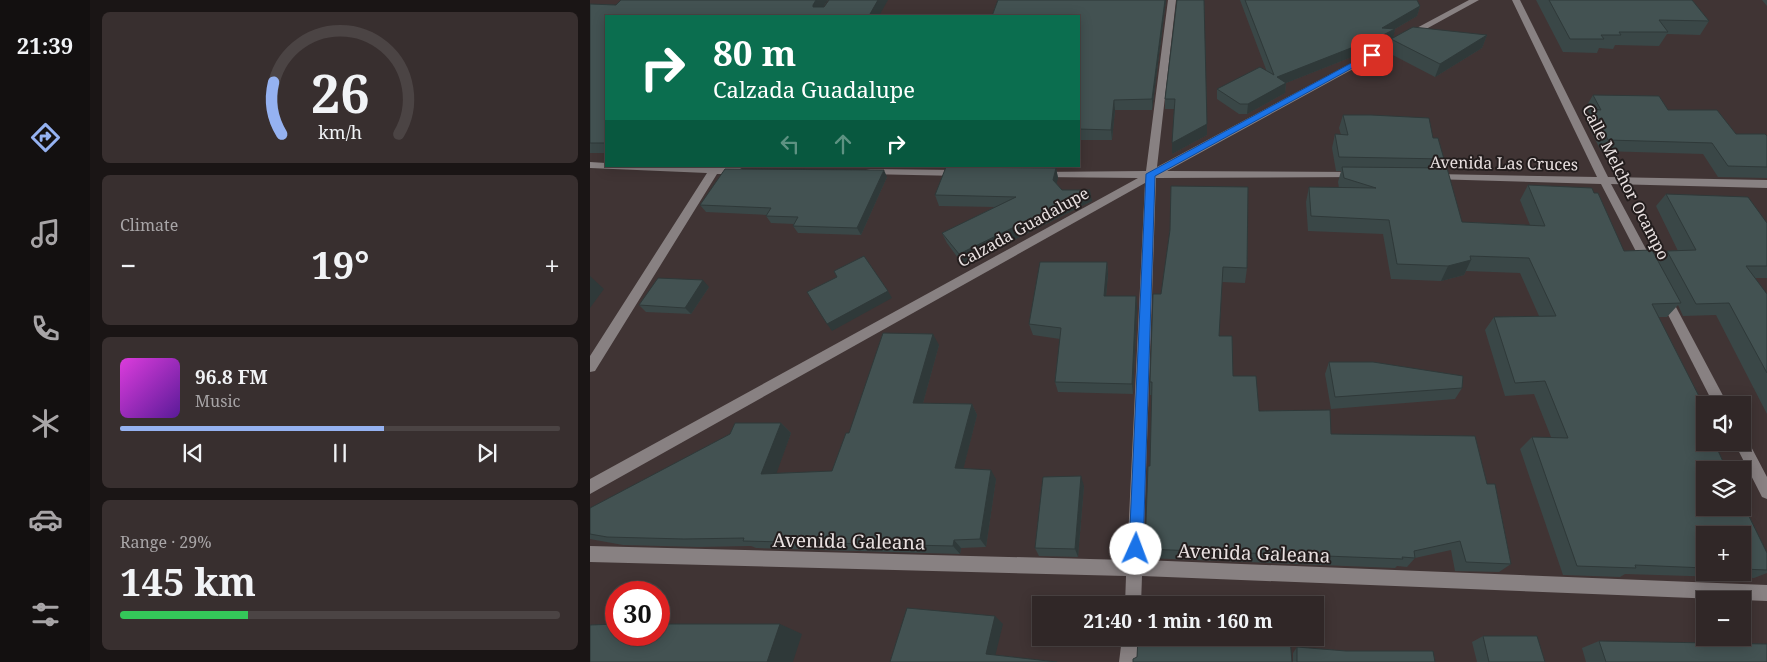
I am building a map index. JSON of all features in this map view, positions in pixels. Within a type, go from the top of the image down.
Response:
[{"type":"street","points":[[1134,596],[1150,174],[1172,0]]},
{"type":"street","name":"Calzada Guadalupe","points":[[590,487],[1150,174],[1475,0]]},
{"type":"street","name":"Calle Melchor Ocampo","points":[[1516,0],[1604,180],[1716,396]]},
{"type":"street","points":[[590,165],[605,166]]},
{"type":"street","points":[[646,167],[753,171]]},
{"type":"street","points":[[590,367],[715,169]]},
{"type":"street","points":[[862,172],[972,173]]},
{"type":"street","points":[[1031,174],[1365,176]]},
{"type":"street","name":"Avenida Las Cruces","points":[[1425,177],[1767,184]]},
{"type":"street","points":[[1746,451],[1767,492]]},
{"type":"street","name":"Avenida Galeana","points":[[590,554],[1136,568],[1767,593]]},
{"type":"street","points":[[1128,662],[1129,646]]},
{"type":"building","points":[[621,0],[816,0],[813,7],[824,7],[829,0],[878,0],[870,14],[883,15],[605,15],[605,143],[590,143],[590,4],[616,5]]},
{"type":"building","points":[[998,0],[1165,0],[1152,99],[1114,100],[1111,130],[1080,129],[1080,15],[992,15]]},
{"type":"building","points":[[1177,0],[1204,0],[1207,124],[1172,143],[1175,99],[1165,99]]},
{"type":"building","points":[[1245,0],[1417,0],[1420,6],[1382,28],[1395,29],[1277,77],[1286,83],[1248,104],[1240,104],[1217,89],[1260,67],[1274,75]]},
{"type":"building","points":[[1549,0],[1692,0],[1709,21],[1659,20],[1668,32],[1619,32],[1621,35],[1601,35],[1604,39],[1570,39]]},
{"type":"building","points":[[1413,27],[1487,35],[1440,64],[1391,39]]},
{"type":"building","points":[[1593,95],[1659,96],[1668,110],[1717,110],[1736,134],[1765,134],[1767,136],[1767,167],[1728,166],[1712,143],[1608,140],[1592,109],[1601,110]]},
{"type":"building","points":[[1343,115],[1429,118],[1433,138],[1438,138],[1444,159],[1339,157],[1335,134],[1348,135]]},
{"type":"building","points":[[946,167],[1056,168],[1053,180],[1062,190],[1090,190],[959,254],[942,233],[1016,197],[935,195]]},
{"type":"building","points":[[1342,167],[1447,168],[1462,222],[1545,226],[1528,185],[1592,188],[1594,193],[1598,193],[1624,251],[1652,250],[1681,303],[1652,304],[1699,396],[1696,396],[1696,451],[1718,451],[1723,461],[1696,461],[1696,516],[1749,516],[1767,553],[1767,570],[1751,569],[1751,526],[1696,526],[1696,568],[1635,565],[1636,568],[1577,566],[1532,437],[1568,438],[1545,381],[1515,383],[1494,317],[1556,316],[1529,258],[1470,256],[1471,260],[1448,266],[1397,264],[1389,220],[1311,216],[1309,187],[1376,188],[1344,178]]},
{"type":"building","points":[[725,169],[884,170],[857,228],[793,226],[798,217],[766,216],[771,208],[700,205]]},
{"type":"building","points":[[1171,186],[1248,187],[1247,268],[1223,267],[1219,336],[1232,336],[1233,376],[1256,376],[1259,411],[1330,410],[1331,434],[1475,436],[1487,484],[1495,484],[1511,564],[1466,562],[1460,541],[1414,551],[1415,558],[1402,557],[1403,559],[1145,549],[1148,466],[1150,466],[1153,294],[1161,294],[1170,230]]},
{"type":"building","points":[[1666,194],[1748,197],[1767,223],[1767,266],[1746,266],[1767,294],[1767,373],[1729,303],[1696,304],[1667,251],[1696,250]]},
{"type":"building","points":[[864,256],[888,291],[827,324],[807,292],[837,277],[834,271]]},
{"type":"building","points":[[1040,262],[1107,262],[1104,296],[1136,296],[1132,384],[1055,382],[1061,328],[1029,324]]},
{"type":"building","points":[[658,278],[703,280],[685,308],[639,305]]},
{"type":"building","points":[[883,333],[933,334],[913,403],[972,404],[955,468],[991,470],[980,539],[954,540],[953,546],[743,541],[744,538],[607,537],[590,534],[590,508],[730,434],[735,423],[781,423],[761,474],[832,471],[846,433],[849,433]]},
{"type":"building","points":[[1329,362],[1373,362],[1463,376],[1462,388],[1335,397]]},
{"type":"building","points":[[1081,476],[1075,549],[1035,548],[1043,477]]},
{"type":"building","points":[[907,608],[995,616],[986,654],[1057,662],[890,662]]},
{"type":"building","points":[[605,624],[605,646],[670,646],[670,624],[780,624],[767,662],[590,662],[590,625]]},
{"type":"building","points":[[1483,636],[1537,636],[1545,662],[1489,662]]},
{"type":"building","points":[[1599,641],[1696,643],[1696,646],[1751,646],[1751,644],[1767,644],[1767,662],[1606,662]]},
{"type":"building","points":[[1138,646],[1291,646],[1292,662],[1133,662],[1133,659],[1137,657]]},
{"type":"building","points":[[1297,647],[1346,651],[1433,651],[1435,662],[1297,662]]},
{"type":"route","points":[[1136,549],[1150,174],[1372,55]]}]
